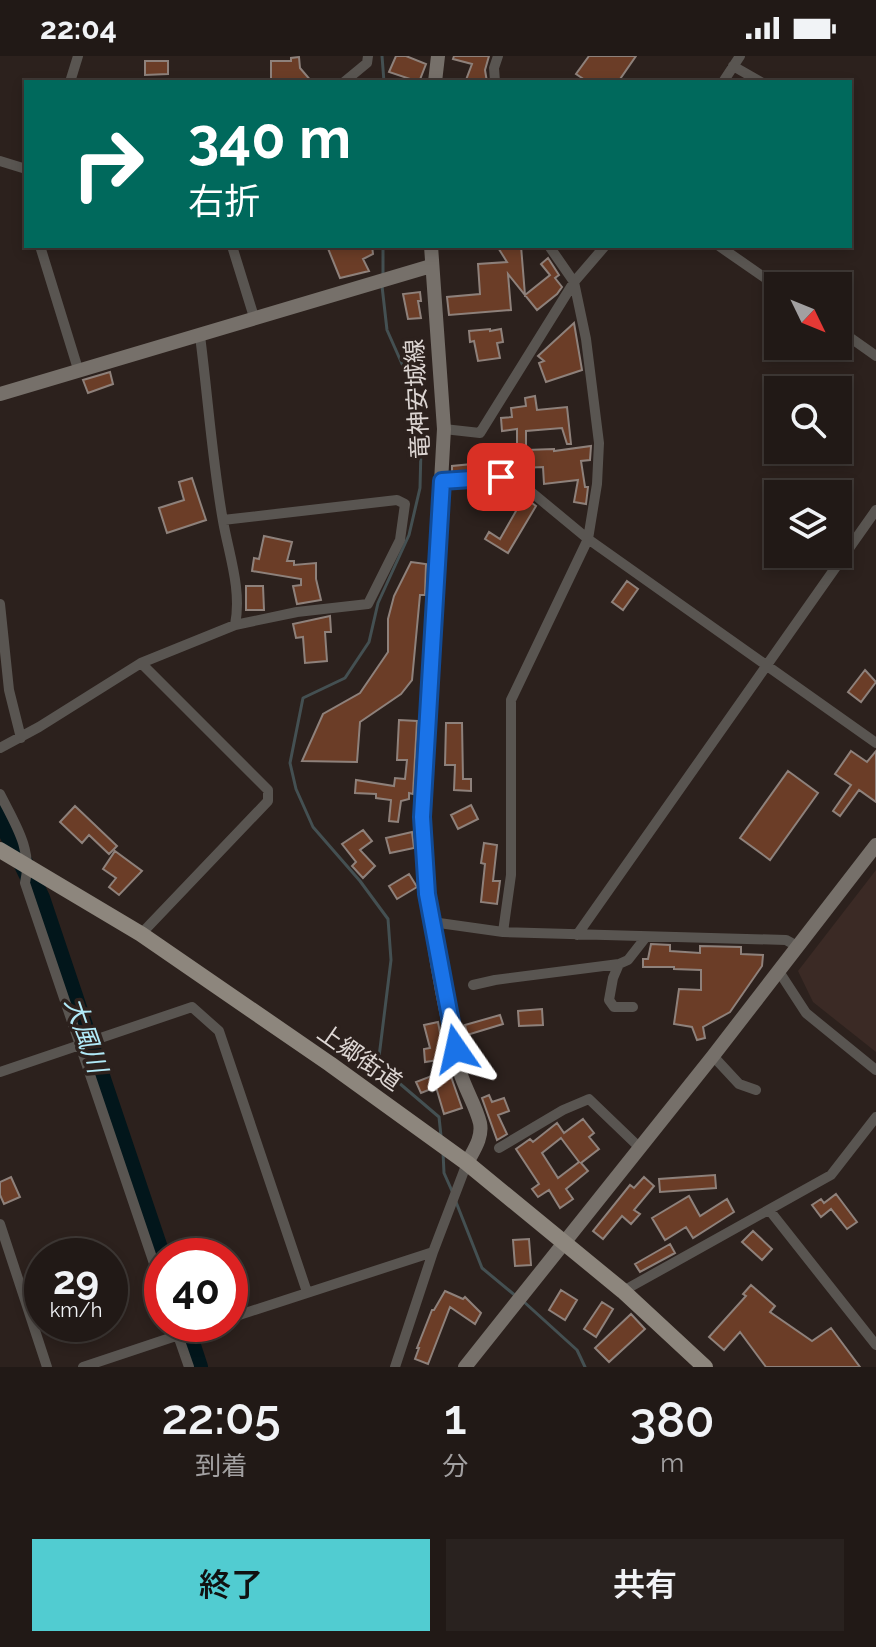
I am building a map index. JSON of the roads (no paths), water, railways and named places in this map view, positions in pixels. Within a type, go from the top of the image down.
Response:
[{"type":"main road","name":"上郷街道","points":[[0,850],[141,934],[467,1163],[623,1291],[705,1367]]},
{"type":"street","points":[[71,80],[78,56]]},
{"type":"street","points":[[346,80],[367,63],[368,56]]},
{"type":"street","points":[[495,80],[494,68],[498,56]]},
{"type":"street","points":[[724,80],[740,56]]},
{"type":"street","points":[[434,57],[435,80]]},
{"type":"street","points":[[733,66],[758,80]]},
{"type":"street","points":[[0,161],[24,168]]},
{"type":"street","points":[[41,248],[78,369]]},
{"type":"street","points":[[233,248],[254,317]]},
{"type":"street","name":"竜神安城線","points":[[431,248],[444,429],[422,817],[423,854],[432,922],[461,1074],[480,1123],[480,1137],[467,1163]]},
{"type":"street","points":[[503,932],[511,875],[511,700],[588,539],[597,484],[599,443],[586,339],[574,282],[550,248]]},
{"type":"street","points":[[444,429],[480,433],[574,282],[603,248]]},
{"type":"street","points":[[722,248],[764,277]]},
{"type":"street","points":[[0,394],[431,266]]},
{"type":"street","points":[[200,336],[223,520],[234,571],[235,625]]},
{"type":"street","points":[[852,339],[876,356]]},
{"type":"street","points":[[442,481],[501,477],[524,486],[588,539],[876,743]]},
{"type":"street","points":[[0,748],[141,663],[235,625],[297,612],[371,602],[400,540],[405,504],[397,500],[223,520]]},
{"type":"street","points":[[577,935],[876,510]]},
{"type":"street","points":[[0,604],[9,690],[21,738]]},
{"type":"street","points":[[141,663],[268,790],[268,801],[141,934]]},
{"type":"street","points":[[0,794],[25,845],[29,867],[25,883],[146,1238]]},
{"type":"street","points":[[465,1367],[713,1056],[876,845]]},
{"type":"street","points":[[432,922],[503,932],[786,940],[797,946]]},
{"type":"street","points":[[473,985],[619,964],[628,960],[646,937]]},
{"type":"street","points":[[619,964],[609,1000],[614,1007],[633,1007]]},
{"type":"street","points":[[778,970],[806,1013],[876,1070]]},
{"type":"street","points":[[0,1072],[192,1007],[219,1031],[307,1292]]},
{"type":"street","points":[[713,1056],[739,1084],[756,1090]]},
{"type":"street","points":[[499,1148],[563,1110],[589,1099],[640,1148]]},
{"type":"street","points":[[623,1291],[831,1175],[876,1117]]},
{"type":"street","points":[[395,1367],[433,1252],[467,1163]]},
{"type":"street","points":[[770,1211],[876,1345]]},
{"type":"street","points":[[0,1224],[47,1367]]},
{"type":"street","points":[[248,1312],[433,1252]]},
{"type":"street","points":[[83,1367],[157,1342]]},
{"type":"street","points":[[180,1342],[189,1367]]},
{"type":"waterway","points":[[382,56],[384,80]]},
{"type":"waterway","points":[[383,248],[383,274]]},
{"type":"waterway","points":[[382,286],[387,330],[422,409],[420,488],[409,535],[378,603],[369,642],[345,678],[303,698],[290,763],[296,789],[313,827],[388,919],[391,960],[378,1065],[439,1117],[441,1136]]},
{"type":"waterway","name":"大風川","points":[[0,815],[40,898],[155,1238]]},
{"type":"waterway","points":[[443,1152],[444,1173],[452,1191]]},
{"type":"waterway","points":[[456,1202],[482,1268],[517,1297]]},
{"type":"waterway","points":[[523,1301],[577,1350],[585,1367]]},
{"type":"waterway","name":"大風川","points":[[190,1342],[198,1367]]}]
